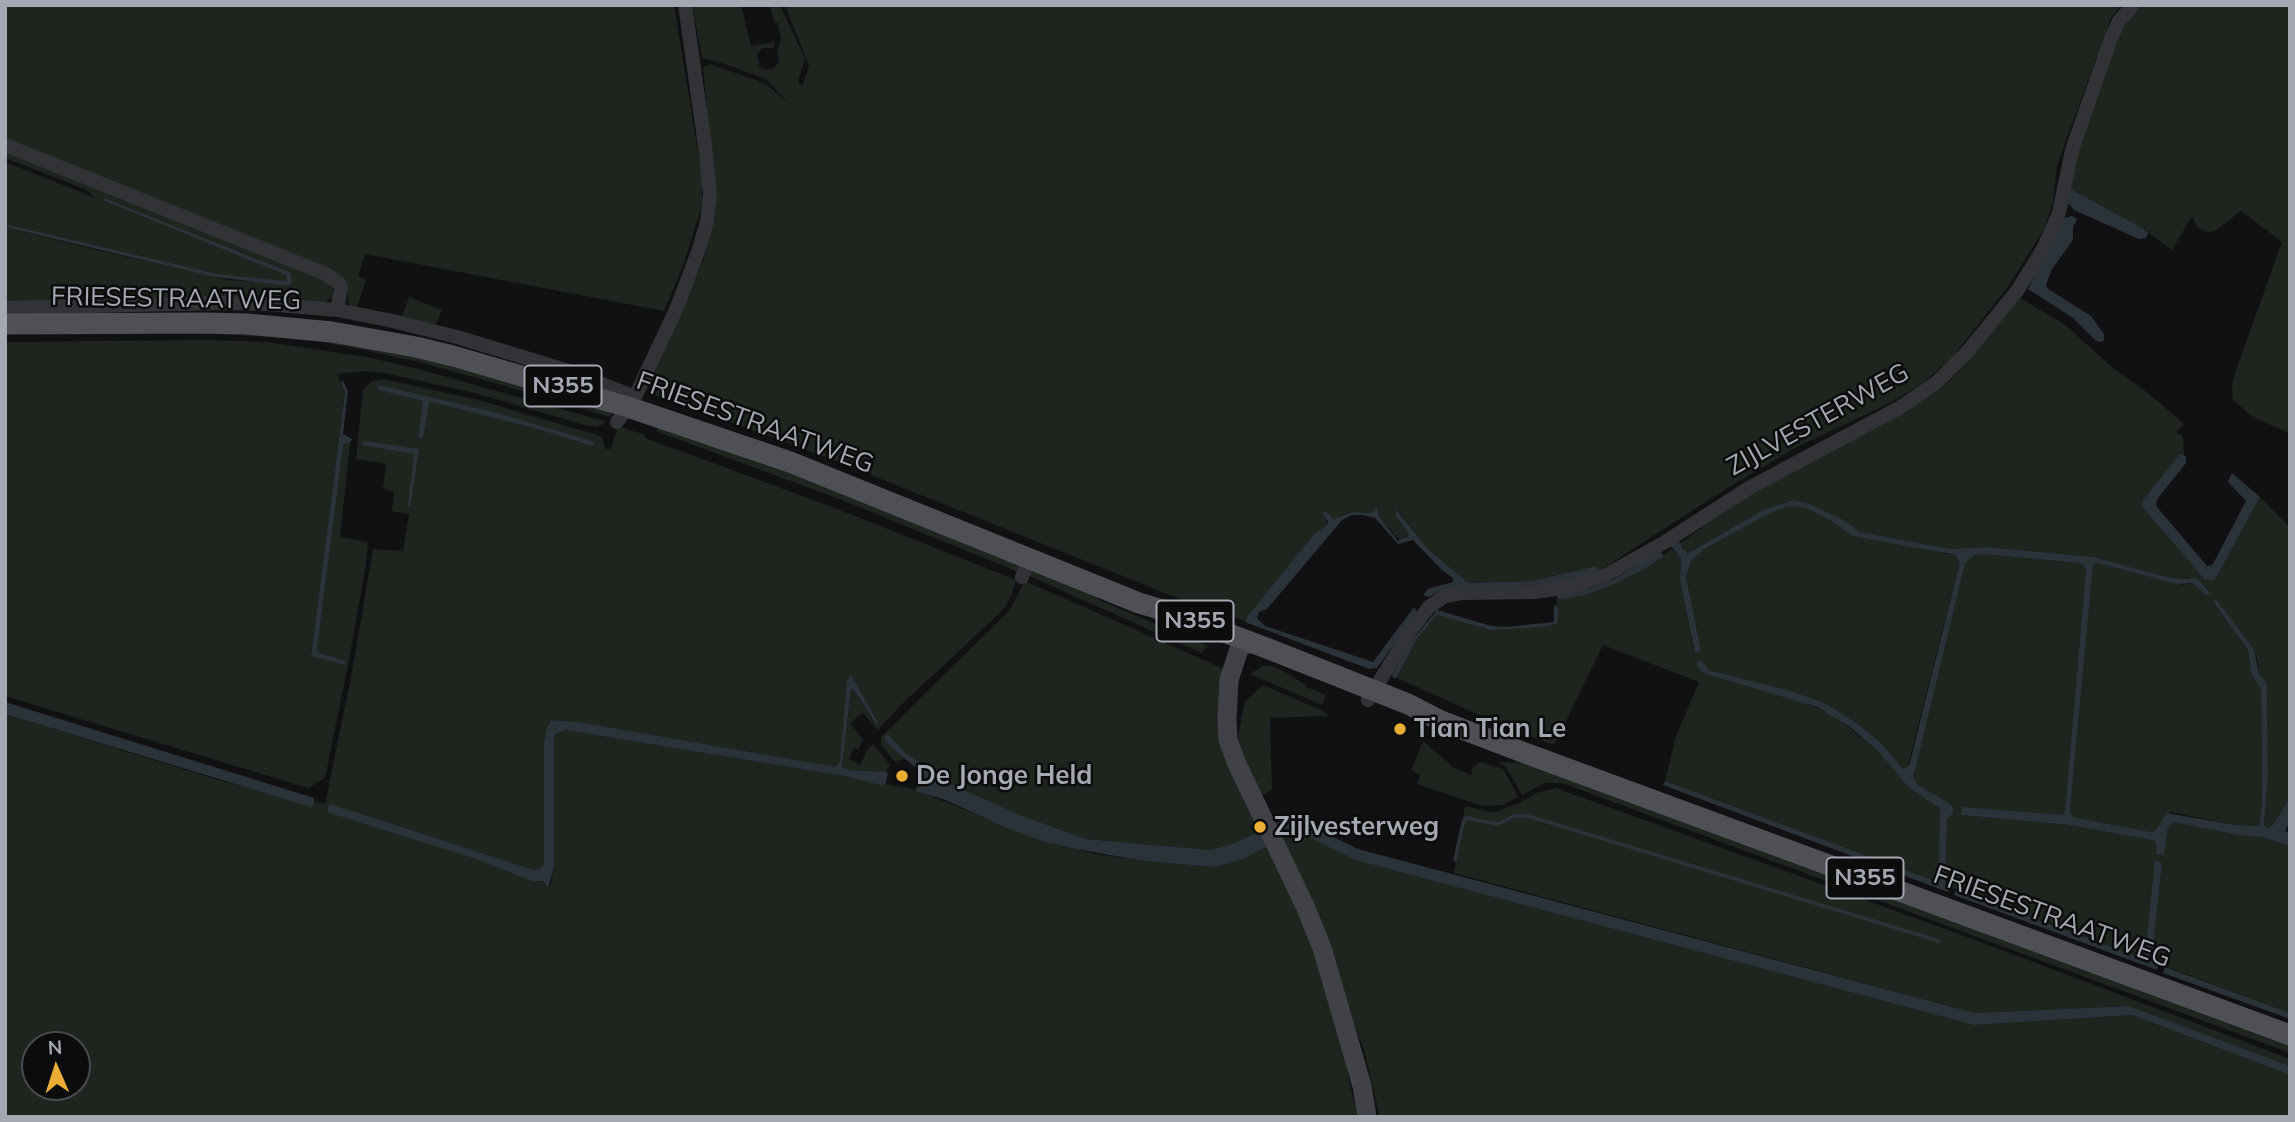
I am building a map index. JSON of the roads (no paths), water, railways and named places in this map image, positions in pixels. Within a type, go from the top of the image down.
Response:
[{"type":"main road","name":"FRIESESTRAATWEG","points":[[5,324],[247,324],[332,332],[441,353],[627,409],[790,462],[1025,568],[1176,614],[1247,648],[1371,695],[2290,1035]]},
{"type":"main road","points":[[1247,648],[1229,680],[1227,732],[1230,748],[1306,908],[1323,951],[1362,1086],[1367,1117]]},
{"type":"street","points":[[627,409],[678,305],[707,221],[710,194],[685,5]]},
{"type":"street","name":"ZIJLVESTERWEG","points":[[1371,695],[1411,630],[1429,607],[1445,597],[1462,593],[1534,592],[1569,587],[1606,575],[1665,542],[1749,488],[1899,408],[1937,382],[1968,351],[2017,291],[2043,249],[2059,213],[2072,150],[2111,38],[2119,21],[2133,5]]},
{"type":"street","name":"FRIESESTRAATWEG","points":[[5,145],[326,274],[340,284],[337,310]]},
{"type":"street","name":"FRIESESTRAATWEG","points":[[5,308],[222,303],[337,310],[457,337],[569,372],[627,409]]},
{"type":"waterway","points":[[1455,860],[1466,818],[1498,824],[1514,816],[1528,816],[1939,941]]},
{"type":"place","name":"Tian Tian Le","points":[[1400,729]]},
{"type":"place","name":"De Jonge Held","points":[[902,776]]},
{"type":"place","name":"Zijlvesterweg","points":[[1260,827]]}]
